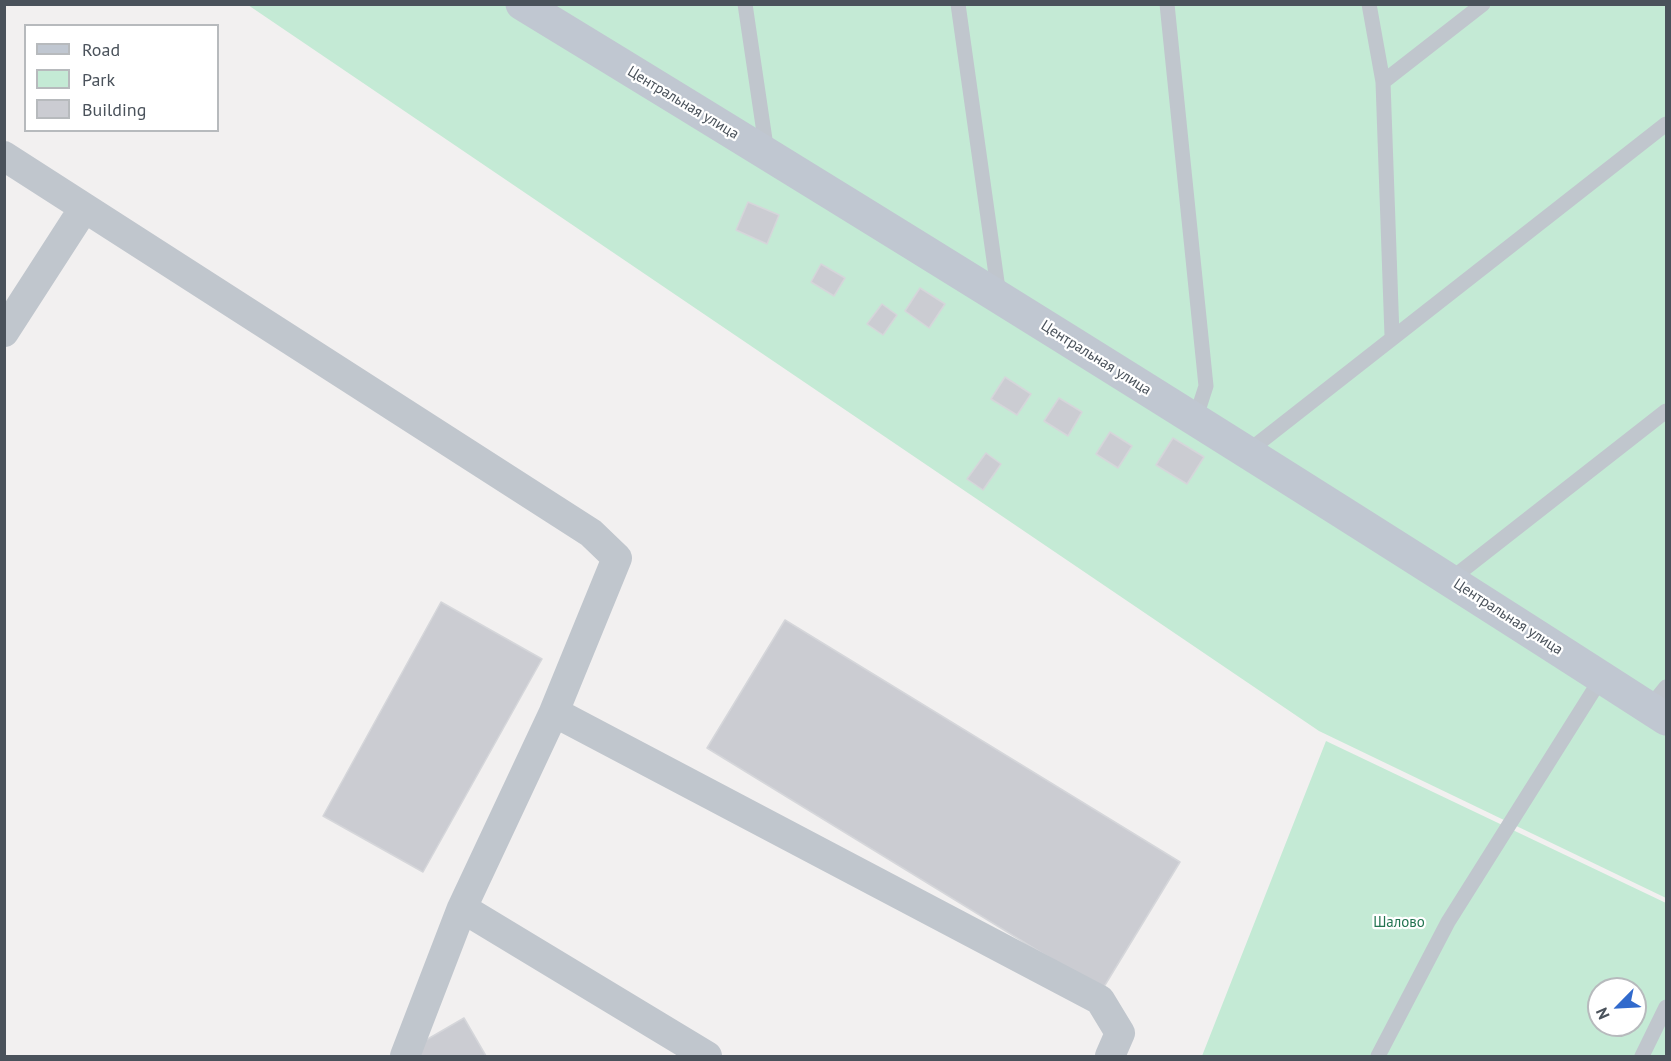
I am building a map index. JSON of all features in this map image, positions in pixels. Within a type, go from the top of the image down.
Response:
[{"type":"street","name":"Центральная улица","points":[[522,4],[999,297],[1602,677],[1661,704]]},
{"type":"street","points":[[4,156],[591,533],[617,558],[554,712],[462,908],[405,1056]]},
{"type":"street","points":[[4,332],[84,208]]},
{"type":"street","points":[[554,712],[1100,1000],[1120,1033],[1110,1056]]},
{"type":"street","points":[[462,908],[707,1056]]},
{"type":"lane","points":[[745,4],[767,154]]},
{"type":"lane","points":[[958,4],[999,297]]},
{"type":"lane","points":[[1167,4],[1206,386],[1195,420]]},
{"type":"lane","points":[[1369,4],[1383,82],[1392,336]]},
{"type":"lane","points":[[1383,82],[1483,4]]},
{"type":"lane","points":[[1245,453],[1666,124]]},
{"type":"lane","points":[[1450,580],[1666,411]]},
{"type":"lane","points":[[1378,1056],[1448,922],[1602,677]]},
{"type":"lane","points":[[1642,1056],[1666,1007]]},
{"type":"green space","points":[[248,5],[1666,5],[1666,898],[1319,731]]},
{"type":"green space","name":"Шалово","points":[[1326,741],[1666,903],[1666,1056],[1202,1056]]},
{"type":"building","points":[[748,202],[779,215],[767,244],[736,230]]},
{"type":"building","points":[[821,264],[845,278],[834,296],[811,282]]},
{"type":"building","points":[[920,288],[945,304],[929,328],[905,311]]},
{"type":"building","points":[[882,304],[897,315],[883,335],[867,324]]},
{"type":"building","points":[[1005,377],[1031,394],[1017,415],[991,399]]},
{"type":"building","points":[[1059,398],[1082,412],[1068,436],[1044,421]]},
{"type":"building","points":[[1110,432],[1132,446],[1118,468],[1096,454]]},
{"type":"building","points":[[1173,438],[1204,457],[1187,484],[1156,465]]},
{"type":"building","points":[[986,453],[1001,464],[983,490],[967,479]]},
{"type":"building","points":[[441,602],[542,659],[423,872],[323,816]]},
{"type":"building","points":[[785,620],[1180,862],[1102,990],[707,748]]},
{"type":"building","points":[[464,1018],[486,1056],[420,1056],[414,1047]]}]
